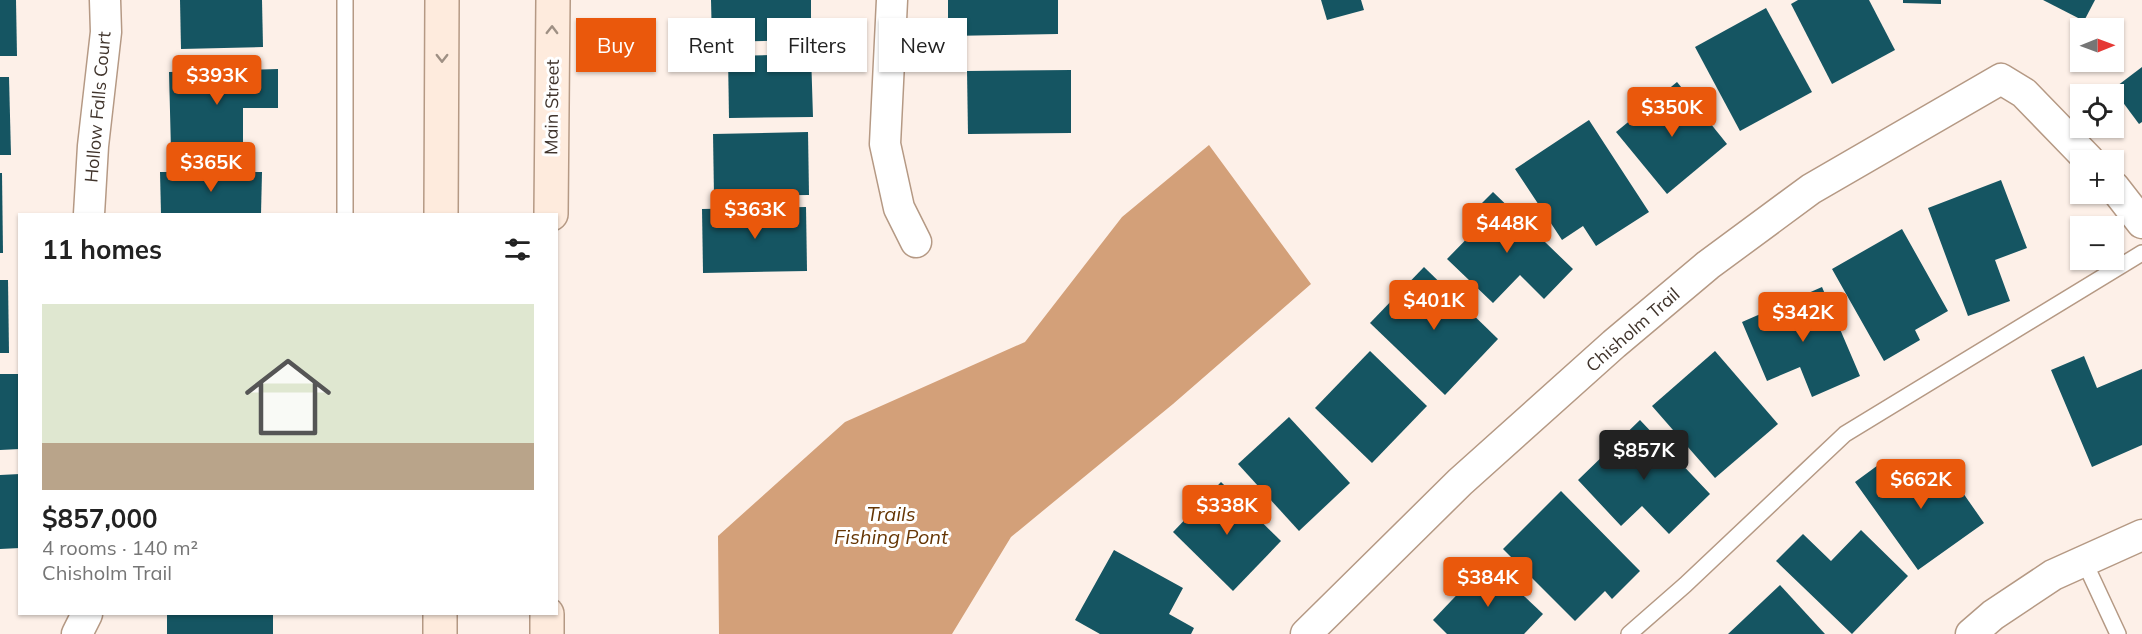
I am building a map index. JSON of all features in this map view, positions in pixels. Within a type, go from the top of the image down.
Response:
[{"type":"main road","points":[[441,213],[442,0]]},
{"type":"main road","name":"Main Street","points":[[551,213],[553,0]]},
{"type":"main road","points":[[440,615],[440,634]]},
{"type":"main road","points":[[547,615],[547,634]]},
{"type":"street","name":"Hollow Falls Court","points":[[89,213],[93,146],[106,32],[105,0]]},
{"type":"street","points":[[892,0],[885,144],[899,208],[916,242]]},
{"type":"street","name":"Chisholm Trail","points":[[1306,634],[1460,482],[1614,344],[1708,265],[1811,189],[2001,79],[2024,93],[2079,150]]},
{"type":"street","points":[[2124,200],[2142,223]]},
{"type":"street","points":[[1971,634],[1993,615],[2053,575],[2142,535]]},
{"type":"street","points":[[77,634],[86,615]]},
{"type":"lane","points":[[345,0],[345,213]]},
{"type":"lane","points":[[1629,634],[1685,585],[1845,434],[2142,253]]},
{"type":"lane","points":[[2084,561],[2118,634]]},
{"type":"water","name":"Trails Fishing Pont","points":[[1209,145],[1311,284],[1173,404],[1011,537],[952,634],[719,634],[718,536],[845,422],[1025,342],[1122,217]]},
{"type":"building","points":[[0,0],[16,0],[17,56],[0,56]]},
{"type":"building","points":[[180,0],[262,0],[263,47],[181,49]]},
{"type":"building","points":[[711,0],[811,0],[811,18],[767,18],[767,41],[755,41],[755,18],[711,18]]},
{"type":"building","points":[[948,0],[1058,0],[1058,34],[967,36],[967,18],[948,18]]},
{"type":"building","points":[[1321,0],[1361,0],[1364,10],[1327,20]]},
{"type":"building","points":[[1798,0],[1869,0],[1895,50],[1832,84],[1791,4]]},
{"type":"building","points":[[1903,0],[1941,0],[1941,4],[1903,3]]},
{"type":"building","points":[[2043,0],[2095,0],[2086,18],[2078,18]]},
{"type":"building","points":[[1766,8],[1812,92],[1740,131],[1695,47]]},
{"type":"building","points":[[755,55],[767,55],[767,72],[812,72],[813,117],[729,118],[728,72],[755,72]]},
{"type":"building","points":[[2142,67],[2142,122],[2139,124],[2124,104],[2124,84],[2120,84]]},
{"type":"building","points":[[278,69],[278,108],[243,108],[243,149],[171,151],[169,72]]},
{"type":"building","points":[[1071,70],[1071,133],[968,134],[967,71]]},
{"type":"building","points":[[0,77],[9,77],[11,155],[0,155]]},
{"type":"building","points":[[1677,82],[1727,144],[1667,194],[1616,132]]},
{"type":"building","points":[[1589,120],[1649,212],[1596,246],[1583,226],[1562,240],[1515,169]]},
{"type":"building","points":[[808,132],[809,195],[714,196],[713,134]]},
{"type":"building","points":[[160,172],[262,172],[261,213],[161,213]]},
{"type":"building","points":[[0,173],[2,173],[3,253],[0,253]]},
{"type":"building","points":[[2001,180],[2027,248],[1995,260],[2010,301],[1968,316],[1928,208]]},
{"type":"building","points":[[1493,192],[1573,269],[1544,299],[1520,275],[1493,303],[1447,259],[1486,219],[1476,209]]},
{"type":"building","points":[[806,207],[807,271],[703,273],[702,209]]},
{"type":"building","points":[[1902,229],[1948,311],[1915,330],[1920,340],[1884,361],[1832,269]]},
{"type":"building","points":[[1424,267],[1498,339],[1445,395],[1370,323]]},
{"type":"building","points":[[0,280],[8,280],[9,353],[0,353]]},
{"type":"building","points":[[1822,287],[1860,376],[1812,397],[1800,367],[1767,381],[1742,322]]},
{"type":"building","points":[[1370,351],[1427,406],[1372,463],[1315,408]]},
{"type":"building","points":[[1715,351],[1778,424],[1715,478],[1652,406]]},
{"type":"building","points":[[2084,356],[2097,388],[2142,369],[2142,445],[2092,467],[2051,370]]},
{"type":"building","points":[[0,374],[18,374],[18,449],[0,450]]},
{"type":"building","points":[[1289,417],[1350,483],[1299,531],[1238,464]]},
{"type":"building","points":[[1640,420],[1710,494],[1669,534],[1642,506],[1621,526],[1578,480]]},
{"type":"building","points":[[1885,460],[1903,486],[1940,460],[1984,523],[1918,570],[1855,482]]},
{"type":"building","points":[[18,474],[18,548],[0,549],[0,475]]},
{"type":"building","points":[[1221,482],[1281,541],[1233,591],[1173,532]]},
{"type":"building","points":[[1561,491],[1640,571],[1612,599],[1605,591],[1575,621],[1503,549]]},
{"type":"building","points":[[1861,530],[1908,576],[1852,634],[1776,561],[1803,534],[1831,561]]},
{"type":"building","points":[[1114,550],[1183,588],[1169,614],[1194,628],[1191,634],[1100,634],[1075,620]]},
{"type":"building","points":[[1488,562],[1543,614],[1524,634],[1447,634],[1433,620]]},
{"type":"building","points":[[1780,585],[1825,634],[1728,634]]},
{"type":"building","points":[[167,615],[273,615],[273,634],[167,634]]}]
